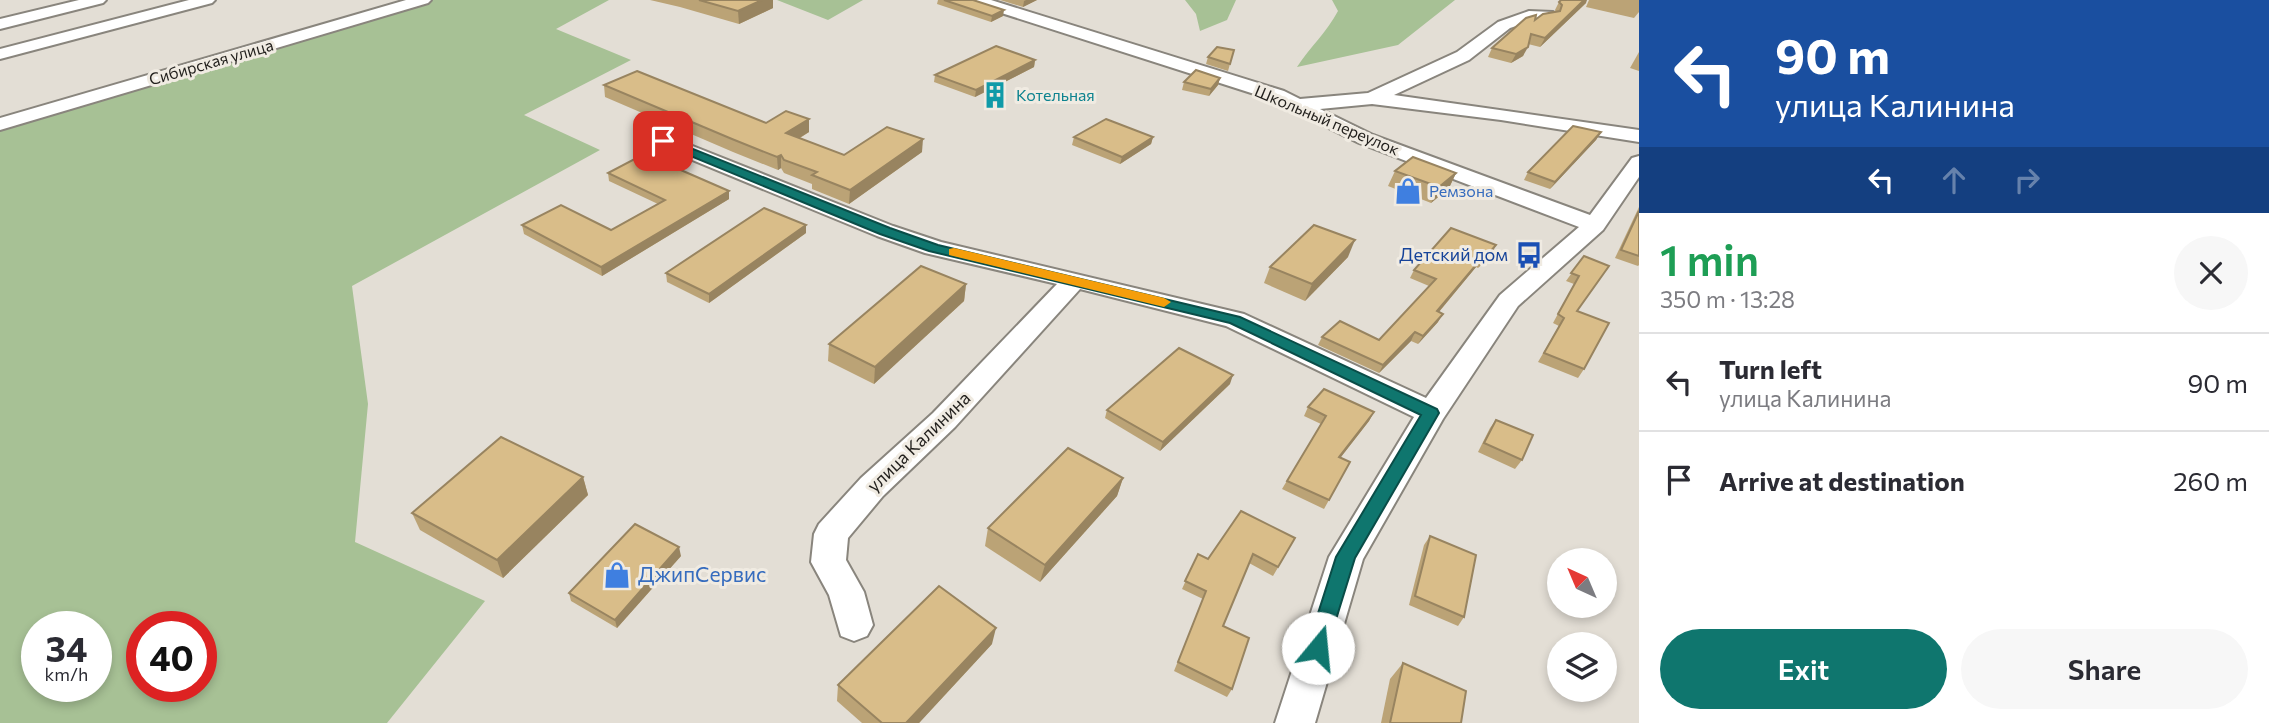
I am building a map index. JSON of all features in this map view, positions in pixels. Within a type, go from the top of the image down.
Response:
[{"type":"street","points":[[0,24],[98,0]]},
{"type":"street","points":[[0,54],[206,0]]},
{"type":"street","name":"Сибирская улица","points":[[0,124],[423,0]]},
{"type":"street","name":"Школьный переулок","points":[[975,0],[1278,95],[1366,139],[1595,225]]},
{"type":"street","points":[[1372,98],[1463,56],[1504,25],[1529,16],[1546,15]]},
{"type":"street","points":[[1297,105],[1372,98],[1501,114],[1639,136]]},
{"type":"street","points":[[663,141],[885,231],[934,248],[1235,320],[1431,413]]},
{"type":"street","points":[[1295,723],[1346,557],[1431,413],[1508,301],[1595,225],[1639,162]]},
{"type":"street","name":"улица Калинина","points":[[854,625],[846,592],[828,562],[831,534],[872,487],[944,420],[1074,281]]},
{"type":"green space","points":[[423,0],[609,0],[556,29],[631,60],[524,115],[600,150],[352,286],[368,404],[355,542],[485,601],[387,723],[0,723],[0,124]]},
{"type":"green space","points":[[777,0],[863,0],[828,20]]},
{"type":"green space","points":[[1185,0],[1236,0],[1227,20],[1200,31],[1196,14]]},
{"type":"green space","points":[[1332,0],[1455,0],[1398,45],[1297,67],[1338,11]]},
{"type":"building","points":[[699,0],[762,0],[738,11]]},
{"type":"building","points":[[944,0],[973,0],[1004,10],[992,16]]},
{"type":"building","points":[[1561,0],[1584,0],[1545,38],[1531,34],[1528,47],[1516,54],[1492,48],[1526,18],[1536,15],[1535,20],[1543,14],[1560,11]]},
{"type":"building","points":[[996,46],[1035,60],[976,90],[935,75]]},
{"type":"building","points":[[1217,47],[1234,50],[1230,64],[1208,57]]},
{"type":"building","points":[[1196,70],[1220,78],[1211,89],[1184,82]]},
{"type":"building","points":[[637,71],[766,123],[786,111],[809,119],[786,133],[844,155],[887,127],[923,139],[850,190],[812,175],[817,172],[784,160],[781,155],[777,157],[604,85]]},
{"type":"building","points":[[1106,119],[1153,137],[1122,157],[1074,137]]},
{"type":"building","points":[[1573,126],[1601,132],[1555,182],[1528,172]]},
{"type":"building","points":[[644,154],[729,191],[601,267],[522,225],[561,205],[611,230],[665,200],[608,173]]},
{"type":"building","points":[[1413,157],[1456,173],[1439,187],[1395,171]]},
{"type":"building","points":[[764,208],[806,225],[709,294],[666,273]]},
{"type":"building","points":[[1639,211],[1639,256],[1621,250]]},
{"type":"building","points":[[1314,225],[1355,240],[1312,284],[1270,267]]},
{"type":"building","points":[[1451,228],[1496,245],[1437,311],[1443,314],[1423,336],[1415,332],[1383,365],[1322,337],[1340,321],[1379,340],[1436,279],[1414,270]]},
{"type":"building","points":[[1584,256],[1609,266],[1577,311],[1609,323],[1584,369],[1544,353],[1564,318],[1558,314],[1579,276],[1571,273]]},
{"type":"building","points":[[921,266],[966,284],[875,367],[829,344]]},
{"type":"building","points":[[1179,348],[1233,375],[1163,442],[1107,410]]},
{"type":"building","points":[[1324,389],[1374,412],[1339,457],[1350,462],[1329,500],[1287,481],[1326,416],[1308,407]]},
{"type":"building","points":[[1496,420],[1533,435],[1522,460],[1484,443]]},
{"type":"building","points":[[501,437],[583,477],[497,560],[412,513]]},
{"type":"building","points":[[1068,448],[1123,478],[1045,565],[988,528]]},
{"type":"building","points":[[1241,511],[1295,538],[1278,567],[1253,554],[1223,626],[1249,638],[1232,689],[1178,662],[1206,591],[1185,581],[1198,554],[1208,559]]},
{"type":"building","points":[[635,524],[679,547],[615,620],[569,593]]},
{"type":"building","points":[[1430,536],[1476,555],[1464,617],[1415,596]]},
{"type":"building","points":[[939,586],[996,628],[906,723],[882,723],[838,685]]},
{"type":"building","points":[[1403,663],[1466,691],[1461,723],[1390,723]]},
{"type":"slow traffic","points":[[954,252],[1164,302]]},
{"type":"place","name":"Котельная","points":[[995,95]]},
{"type":"place","name":"Ремзона","points":[[1408,191]]},
{"type":"place","name":"Детский дом","points":[[1529,255]]},
{"type":"place","name":"ДжипСервис","points":[[617,575]]},
{"type":"route","points":[[663,141],[885,231],[934,248],[1235,320],[1431,413],[1346,557],[1318,648]]}]
